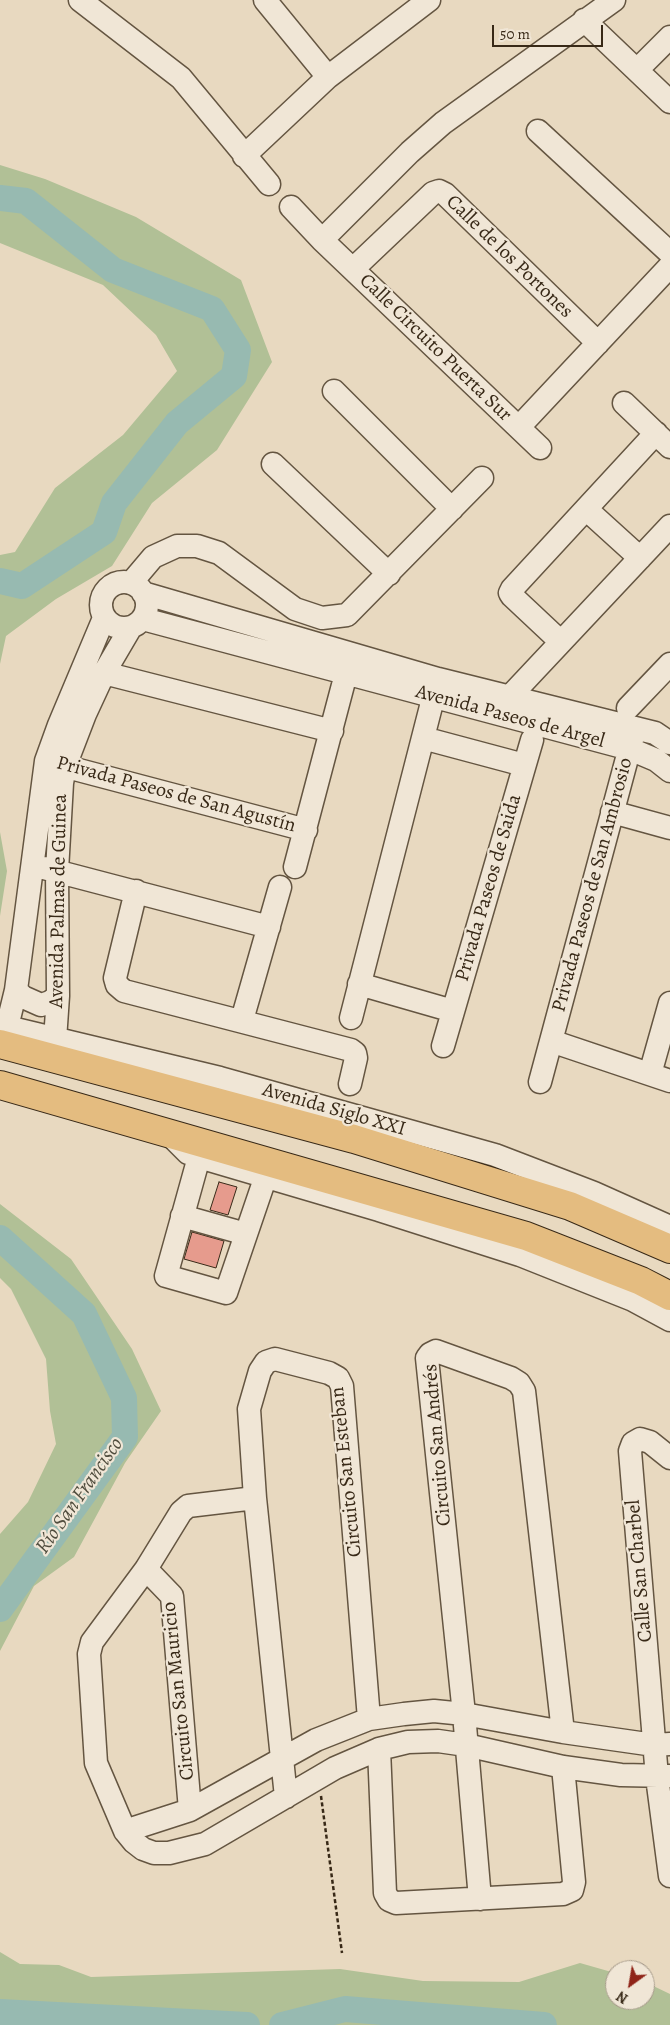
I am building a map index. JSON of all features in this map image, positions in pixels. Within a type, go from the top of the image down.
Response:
[{"type":"highway","name":"Avenida Siglo XXI","points":[[3,1039],[357,1129],[570,1206],[670,1248]]},
{"type":"highway","points":[[0,1086],[168,1133],[269,1170],[523,1245],[637,1291],[670,1296]]},
{"type":"street","points":[[265,0],[328,77]]},
{"type":"street","points":[[244,156],[328,77],[428,0]]},
{"type":"street","points":[[322,240],[410,152],[443,123],[614,0]]},
{"type":"street","points":[[93,4],[181,78],[269,184]]},
{"type":"street","points":[[584,20],[637,70],[666,89]]},
{"type":"street","points":[[637,70],[670,37]]},
{"type":"street","points":[[538,131],[670,253]]},
{"type":"street","name":"Calle de los Portones","points":[[353,270],[433,193],[439,191],[445,194],[598,343]]},
{"type":"street","name":"Calle Circuito Puerta Sur","points":[[291,207],[353,270],[519,427],[670,266]]},
{"type":"street","points":[[334,391],[452,509]]},
{"type":"street","points":[[561,642],[510,593],[586,509],[663,440],[624,403]]},
{"type":"street","points":[[519,427],[540,448]]},
{"type":"street","points":[[273,464],[389,574]]},
{"type":"street","points":[[137,588],[153,557],[177,546],[197,546],[219,553],[295,609],[322,618],[347,615],[482,478]]},
{"type":"street","points":[[586,509],[640,558]]},
{"type":"street","points":[[501,706],[670,526]]},
{"type":"street","points":[[122,582],[346,671],[137,623],[117,628],[104,618],[100,603],[108,588],[122,582]]},
{"type":"street","points":[[137,588],[147,606],[137,623]]},
{"type":"street","name":"Avenida Palmas de Guinea","points":[[3,1039],[16,990],[34,865],[56,764],[59,725],[104,618]]},
{"type":"street","name":"Avenida Palmas de Guinea","points":[[55,1040],[58,996],[57,871],[62,784],[56,764],[85,714],[104,673],[137,623]]},
{"type":"street","name":"Avenida Paseos de Argel","points":[[346,671],[436,688],[501,706],[655,733],[670,743]]},
{"type":"street","name":"Privada Paseos de San Agustín","points":[[295,867],[332,731],[346,671]]},
{"type":"street","points":[[104,673],[332,731]]},
{"type":"street","points":[[631,728],[667,674]]},
{"type":"street","points":[[350,1018],[436,688]]},
{"type":"street","name":"Avenida Paseos de Argel","points":[[631,728],[656,760],[670,771]]},
{"type":"street","name":"Privada Paseos de San Ambrosio","points":[[540,1082],[612,812],[631,728]]},
{"type":"street","points":[[423,738],[524,765]]},
{"type":"street","name":"Privada Paseos de Saida","points":[[443,1046],[532,740]]},
{"type":"street","name":"Privada Paseos de San Agustín","points":[[56,764],[306,830]]},
{"type":"street","points":[[612,812],[670,828]]},
{"type":"street","points":[[34,865],[269,926]]},
{"type":"street","points":[[242,1020],[280,887]]},
{"type":"street","points":[[136,891],[115,978],[117,986],[124,991],[242,1020],[356,1052],[350,1084]]},
{"type":"street","points":[[359,984],[453,1010]]},
{"type":"street","points":[[16,990],[28,1000],[41,1005],[50,1002],[58,996]]},
{"type":"street","points":[[660,1078],[670,1003]]},
{"type":"street","name":"Avenida Siglo XXI","points":[[3,1039],[55,1040],[220,1078],[357,1129],[495,1155],[594,1193],[670,1227]]},
{"type":"street","points":[[551,1041],[660,1078]]},
{"type":"street","points":[[660,1078],[670,1055]]},
{"type":"street","points":[[168,1133],[188,1153],[199,1157],[269,1170],[226,1293],[166,1276],[199,1157]]},
{"type":"street","points":[[182,1216],[246,1234]]},
{"type":"street","points":[[637,1291],[670,1320]]},
{"type":"street","name":"Circuito San Andrés","points":[[464,1714],[427,1358],[436,1351],[511,1378],[519,1383],[524,1391],[563,1732]]},
{"type":"street","name":"Circuito San Esteban","points":[[286,1797],[255,1498],[249,1409],[260,1370],[266,1362],[275,1359],[329,1373],[338,1378],[342,1386],[369,1719]]},
{"type":"street","name":"Calle San Charbel","points":[[662,1744],[630,1451],[633,1443],[640,1439],[650,1442],[670,1458]]},
{"type":"street","points":[[146,1569],[182,1512],[188,1506],[255,1498]]},
{"type":"street","name":"Circuito San Mauricio","points":[[125,1831],[96,1763],[89,1654],[92,1642],[146,1569],[172,1596],[190,1810]]},
{"type":"street","points":[[664,1776],[621,1775],[563,1767],[466,1745],[438,1741],[415,1742],[379,1749],[335,1768],[204,1844],[169,1853],[154,1853],[142,1849],[125,1831],[190,1810],[316,1740],[369,1719],[434,1711],[464,1714],[563,1732],[662,1744],[664,1776],[670,1876]]},
{"type":"street","points":[[464,1714],[480,1898]]},
{"type":"street","points":[[379,1749],[385,1893],[388,1900],[396,1904],[563,1894],[572,1890],[574,1882],[563,1767]]},
{"type":"path","points":[[319,1777],[342,1953]]},
{"type":"green space","points":[[0,165],[45,179],[136,217],[241,280],[272,362],[217,450],[152,503],[112,566],[56,599],[6,636],[0,664],[0,555],[15,552],[55,488],[123,435],[177,371],[156,335],[103,285],[0,243]]},
{"type":"green space","points":[[0,832],[7,871],[0,916]]},
{"type":"green space","points":[[0,1204],[71,1259],[132,1349],[161,1411],[125,1463],[74,1557],[34,1586],[0,1651],[0,1534],[28,1502],[56,1444],[50,1411],[46,1359],[11,1289],[0,1278]]},
{"type":"green space","points":[[0,1952],[20,1964],[59,1965],[91,1977],[340,1969],[423,1981],[519,1982],[580,1963],[605,1970],[605,2010],[655,2010],[655,1987],[670,1994],[670,2025],[0,2025]]},
{"type":"building","points":[[219,1182],[237,1187],[228,1215],[210,1210]]},
{"type":"building","points":[[192,1232],[224,1241],[216,1268],[184,1259]]},
{"type":"waterway","name":"Río San Francisco","points":[[0,198],[26,201],[113,270],[212,309],[238,350],[234,376],[177,423],[114,503],[104,532],[22,586],[0,581]]},
{"type":"waterway","name":"Río San Francisco","points":[[0,1238],[84,1314],[124,1398],[125,1437],[0,1609]]},
{"type":"waterway","name":"Río San Francisco","points":[[282,2025],[345,2009],[544,2025]]},
{"type":"waterway","name":"Río San Francisco","points":[[0,2012],[247,2025]]}]
